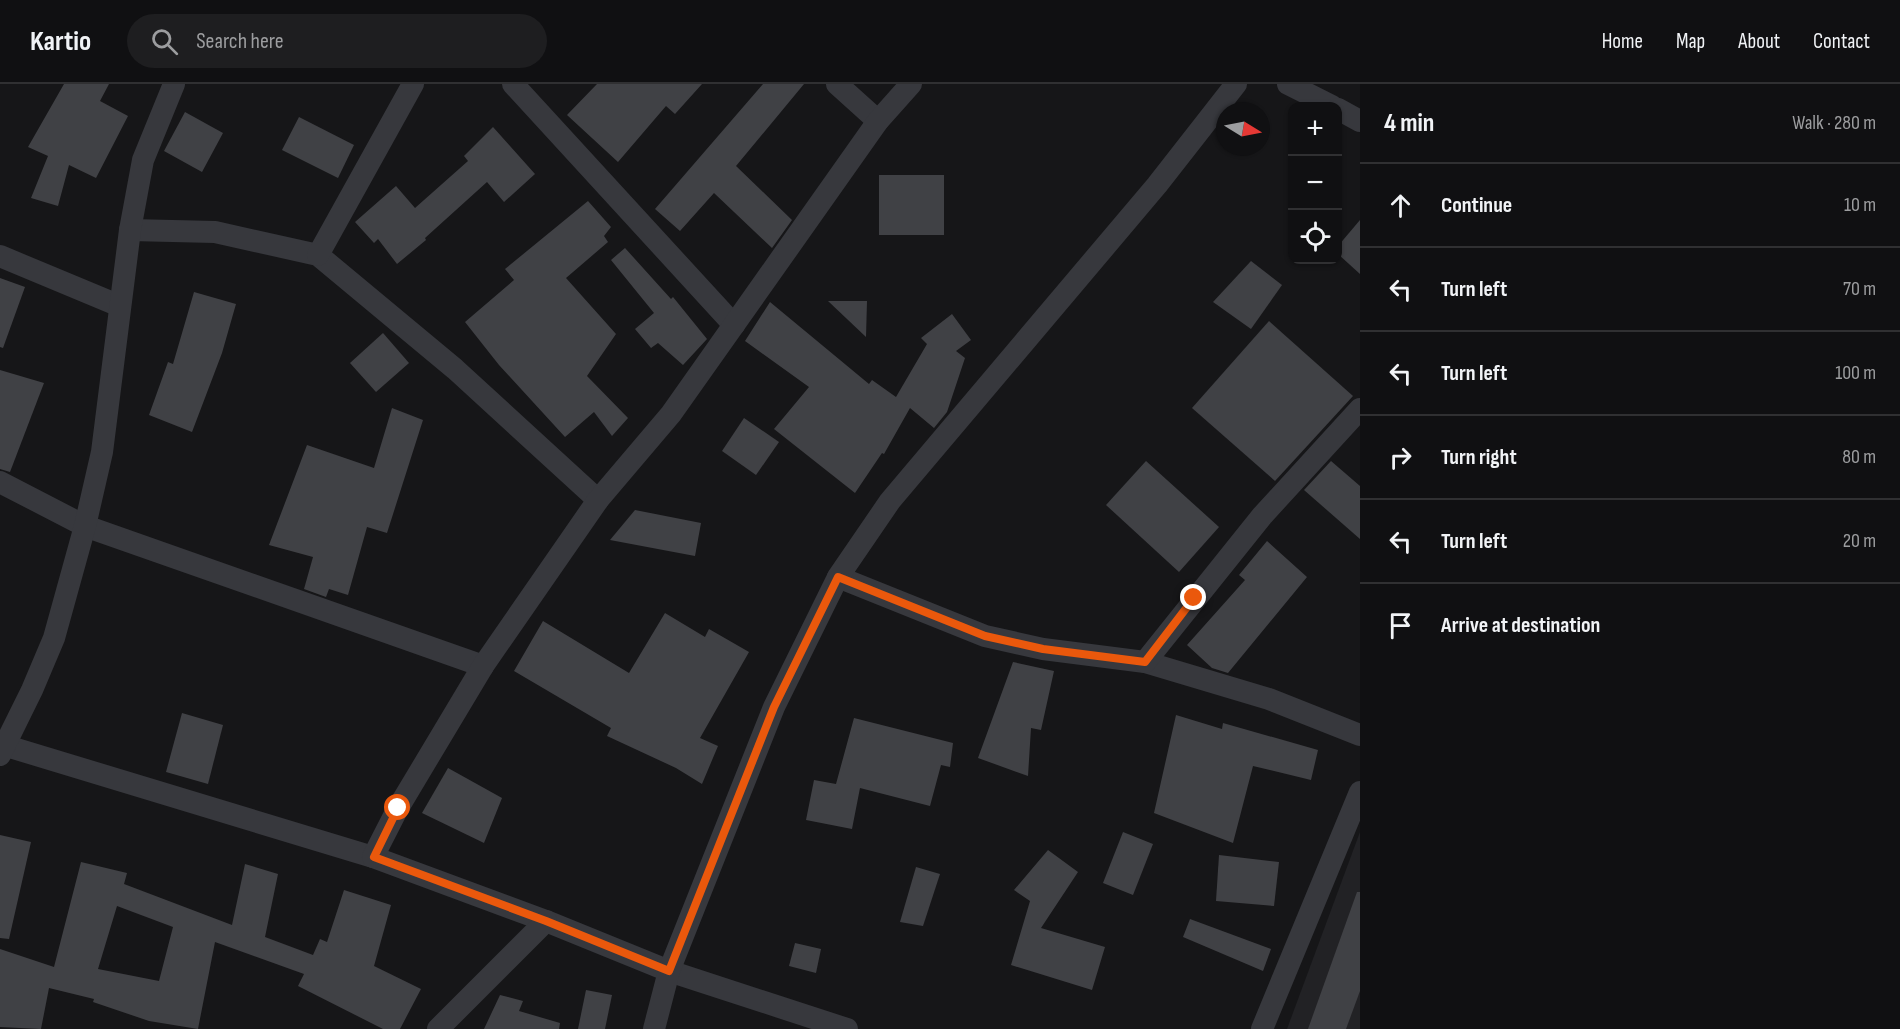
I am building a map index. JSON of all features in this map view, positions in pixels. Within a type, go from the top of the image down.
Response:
[{"type":"street","points":[[174,84],[143,160],[130,230],[102,452],[85,526],[54,638],[2,748],[374,857],[546,921],[669,971],[847,1029]]},
{"type":"street","points":[[318,255],[412,84]]},
{"type":"street","points":[[513,84],[734,325]]},
{"type":"street","points":[[837,84],[878,120]]},
{"type":"street","points":[[374,857],[398,808],[483,666],[598,500],[671,414],[878,120],[911,84]]},
{"type":"street","points":[[654,1029],[669,971],[774,707],[838,577],[890,501],[1157,185],[1236,84]]},
{"type":"street","points":[[1288,84],[1324,102]]},
{"type":"street","points":[[1342,111],[1360,121]]},
{"type":"street","points":[[130,230],[215,232],[318,255],[455,369],[598,500]]},
{"type":"street","points":[[0,256],[120,306]]},
{"type":"street","points":[[1145,662],[1262,516],[1360,409]]},
{"type":"street","points":[[0,482],[85,526],[483,666]]},
{"type":"street","points":[[838,577],[985,636],[1043,649],[1145,662],[1269,699],[1360,735]]},
{"type":"street","points":[[1262,1029],[1360,792]]},
{"type":"street","points":[[438,1029],[546,921]]},
{"type":"shaded area","points":[[1360,832],[1360,1029],[1287,1029]]},
{"type":"building","points":[[64,84],[109,84],[100,101],[128,116],[96,178],[69,165],[58,206],[31,198],[48,156],[28,147]]},
{"type":"building","points":[[597,84],[702,84],[675,114],[666,106],[618,162],[567,115]]},
{"type":"building","points":[[763,84],[804,84],[736,166],[792,220],[772,248],[714,193],[680,231],[655,209]]},
{"type":"building","points":[[185,112],[223,133],[202,172],[164,151]]},
{"type":"building","points":[[299,117],[354,145],[338,178],[282,150]]},
{"type":"building","points":[[493,127],[535,174],[504,202],[487,182],[397,264],[378,239],[374,243],[355,222],[396,186],[415,208],[468,161],[464,156]]},
{"type":"building","points":[[879,175],[944,175],[944,235],[879,235]]},
{"type":"building","points":[[588,201],[611,227],[604,236],[608,242],[566,278],[616,334],[587,376],[628,418],[612,436],[594,412],[565,437],[499,365],[465,322],[514,280],[505,269]]},
{"type":"building","points":[[1360,220],[1360,274],[1342,258],[1342,241]]},
{"type":"building","points":[[625,248],[671,299],[673,297],[707,339],[683,365],[658,343],[651,348],[635,329],[654,313],[611,260]]},
{"type":"building","points":[[1251,261],[1282,285],[1251,329],[1213,302]]},
{"type":"building","points":[[0,278],[25,287],[3,348],[0,347]]},
{"type":"building","points":[[194,292],[236,304],[222,353],[192,432],[149,415],[168,362],[173,364]]},
{"type":"building","points":[[828,301],[867,301],[866,337]]},
{"type":"building","points":[[770,302],[869,384],[872,380],[896,397],[927,344],[921,338],[952,314],[971,340],[956,351],[965,358],[947,412],[934,428],[910,408],[884,454],[882,453],[855,493],[774,429],[809,387],[745,341]]},
{"type":"building","points":[[1269,321],[1353,396],[1275,481],[1192,408]]},
{"type":"building","points":[[383,333],[409,363],[376,392],[350,363]]},
{"type":"building","points":[[0,370],[44,383],[10,472],[0,469]]},
{"type":"building","points":[[392,408],[423,420],[387,533],[367,527],[348,595],[329,589],[326,597],[304,589],[313,557],[269,545],[307,445],[374,468]]},
{"type":"building","points":[[744,418],[779,442],[756,475],[722,451]]},
{"type":"building","points":[[1146,461],[1219,527],[1179,572],[1106,505]]},
{"type":"building","points":[[1331,461],[1360,486],[1360,539],[1304,490]]},
{"type":"building","points":[[635,510],[701,523],[695,556],[610,540]]},
{"type":"building","points":[[1267,541],[1307,577],[1228,673],[1212,668],[1187,645],[1245,580],[1239,575]]},
{"type":"building","points":[[665,613],[705,637],[709,629],[749,652],[700,738],[718,746],[702,784],[676,768],[607,736],[611,728],[514,671],[543,621],[629,673]]},
{"type":"building","points":[[1013,662],[1054,671],[1041,730],[1031,728],[1028,776],[978,758]]},
{"type":"building","points":[[182,713],[223,725],[208,784],[166,772]]},
{"type":"building","points":[[1176,715],[1222,729],[1223,723],[1318,750],[1311,780],[1253,766],[1233,843],[1154,813]]},
{"type":"building","points":[[854,718],[953,743],[950,767],[941,765],[930,806],[860,788],[852,829],[806,820],[814,780],[836,784]]},
{"type":"building","points":[[448,768],[502,798],[484,843],[422,813]]},
{"type":"building","points":[[1123,832],[1153,844],[1133,895],[1103,883]]},
{"type":"building","points":[[0,835],[31,842],[9,939],[0,938]]},
{"type":"building","points":[[1048,850],[1078,872],[1041,928],[1105,947],[1092,990],[1011,965],[1030,901],[1014,890]]},
{"type":"building","points":[[1219,855],[1279,862],[1274,906],[1216,901]]},
{"type":"building","points":[[81,862],[127,873],[124,884],[232,925],[245,864],[278,874],[265,937],[313,955],[320,939],[327,942],[344,890],[391,905],[374,966],[421,989],[400,1029],[383,1029],[298,986],[304,974],[215,942],[198,1029],[149,1021],[93,1002],[94,999],[49,988],[41,1029],[0,1027],[0,949],[54,967]],"holes":[[[117,906],[173,927],[159,981],[98,969]]]},
{"type":"building","points":[[916,867],[940,874],[923,926],[900,922]]},
{"type":"building","points":[[1357,892],[1360,892],[1360,991],[1346,1029],[1308,1029]]},
{"type":"building","points":[[1190,919],[1271,949],[1263,971],[1183,937]]},
{"type":"building","points":[[795,943],[821,949],[816,973],[789,966]]},
{"type":"building","points":[[586,990],[612,995],[605,1029],[578,1029]]},
{"type":"building","points":[[500,995],[523,1001],[519,1011],[560,1023],[559,1029],[484,1029]]},
{"type":"route","points":[[398,808],[374,857],[546,921],[669,971],[774,707],[838,577],[985,636],[1043,649],[1145,662],[1194,598]]}]
